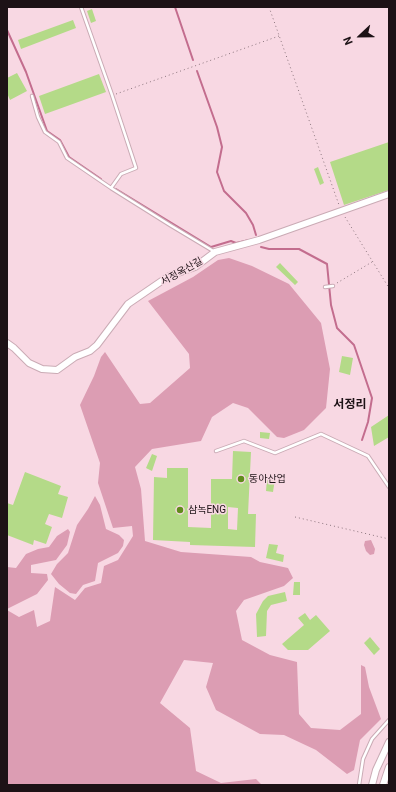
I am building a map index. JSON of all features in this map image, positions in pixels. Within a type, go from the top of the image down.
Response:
[{"type":"street","name":"서정옥산길","points":[[7,343],[29,363],[42,370],[57,370],[75,357],[90,351],[97,345],[128,304],[170,276],[195,267],[215,252],[259,240],[389,194]]},
{"type":"street","points":[[372,785],[376,770],[389,742]]},
{"type":"street","points":[[383,785],[389,767]]},
{"type":"lane","points":[[81,7],[136,168],[121,174],[111,188]]},
{"type":"lane","points":[[32,96],[38,117],[45,132],[59,142],[67,158],[170,226],[215,252]]},
{"type":"lane","points":[[325,287],[333,286]]},
{"type":"lane","points":[[216,451],[244,441],[275,453],[321,434],[368,456],[389,487]]},
{"type":"lane","points":[[359,785],[363,759],[372,739],[389,720]]},
{"type":"path","points":[[269,7],[341,211],[389,288]]},
{"type":"path","points":[[112,95],[279,36]]},
{"type":"path","points":[[333,286],[372,261]]},
{"type":"path","points":[[295,517],[389,539]]},
{"type":"shaded area","points":[[229,258],[252,266],[289,284],[321,323],[330,369],[326,408],[304,430],[284,438],[277,437],[248,408],[233,403],[212,417],[201,441],[152,449],[135,467],[141,489],[145,541],[181,552],[251,557],[260,562],[288,568],[293,578],[284,586],[244,600],[236,611],[242,640],[270,655],[297,662],[299,714],[311,728],[340,730],[361,714],[361,665],[365,667],[369,687],[381,719],[360,740],[354,770],[347,774],[316,750],[284,735],[260,734],[216,710],[206,687],[213,663],[184,660],[160,703],[190,728],[196,771],[221,783],[256,779],[262,785],[7,785],[7,610],[19,617],[34,610],[37,627],[50,621],[55,587],[75,600],[85,588],[101,583],[104,566],[118,560],[133,536],[132,526],[113,528],[98,483],[100,463],[80,405],[94,376],[101,357],[105,352],[140,404],[150,403],[190,368],[189,354],[148,301],[193,277],[218,260]]},
{"type":"shaded area","points":[[95,496],[100,505],[106,529],[119,535],[124,540],[123,546],[118,553],[98,563],[95,581],[83,585],[76,594],[70,593],[59,584],[51,574],[57,564],[68,553],[77,525]]},
{"type":"shaded area","points":[[68,529],[70,532],[67,545],[56,560],[31,565],[31,573],[47,574],[48,580],[37,594],[7,609],[7,567],[16,568],[26,554],[38,549],[49,547],[57,536]]},
{"type":"shaded area","points":[[371,540],[375,549],[374,554],[370,555],[366,551],[364,545],[365,541]]},
{"type":"building","points":[[92,9],[96,21],[91,23],[87,11]]},
{"type":"building","points":[[73,20],[76,28],[21,49],[18,40]]},
{"type":"building","points":[[17,73],[27,91],[10,100],[7,93],[7,78]]},
{"type":"building","points":[[99,74],[106,92],[45,114],[39,96]]},
{"type":"building","points":[[389,142],[389,190],[344,205],[330,162]]},
{"type":"building","points":[[318,167],[324,183],[320,185],[314,169]]},
{"type":"building","points":[[280,263],[298,282],[295,285],[276,267]]},
{"type":"building","points":[[342,356],[353,358],[350,375],[339,372]]},
{"type":"building","points":[[389,415],[389,437],[374,446],[371,427]]},
{"type":"building","points":[[260,432],[270,433],[269,439],[260,438]]},
{"type":"building","points":[[233,451],[251,452],[248,514],[256,514],[255,547],[190,545],[190,542],[153,540],[154,477],[167,478],[167,468],[188,468],[188,527],[211,528],[211,479],[232,479]],"holes":[[[228,507],[238,508],[237,530],[228,529]]]},
{"type":"building","points":[[152,454],[157,456],[152,471],[146,468]]},
{"type":"building","points":[[25,472],[61,486],[58,494],[68,497],[62,518],[49,514],[45,524],[52,527],[46,544],[34,540],[33,545],[7,535],[7,503],[13,505]]},
{"type":"building","points":[[267,478],[275,479],[273,492],[266,491]]},
{"type":"building","points":[[269,544],[278,545],[276,553],[284,555],[283,562],[266,558]]},
{"type":"building","points":[[294,582],[300,582],[300,595],[293,595]]},
{"type":"building","points":[[285,592],[287,601],[271,605],[267,611],[266,636],[257,637],[256,614],[263,601],[268,596]]},
{"type":"building","points":[[305,613],[310,620],[316,615],[330,631],[308,650],[288,650],[282,644],[304,625],[298,618]]},
{"type":"building","points":[[370,637],[380,649],[374,655],[364,643]]},
{"type":"waterway","points":[[175,7],[193,60]]},
{"type":"waterway","points":[[7,30],[26,72],[47,131],[60,140],[69,157],[101,179]]},
{"type":"waterway","points":[[197,71],[217,127],[222,147],[217,172],[224,191],[246,213],[253,225],[256,235]]},
{"type":"waterway","points":[[116,189],[211,247],[231,241],[236,243],[249,240]]},
{"type":"waterway","points":[[261,247],[269,249],[299,249],[327,264],[331,305],[337,328],[354,345],[372,398],[368,422],[362,440]]},
{"type":"place","name":"동아산업","points":[[241,479]]},
{"type":"place","name":"삼녹ENG","points":[[180,510]]},
{"type":"district","name":"서정리","points":[[350,405]]}]
